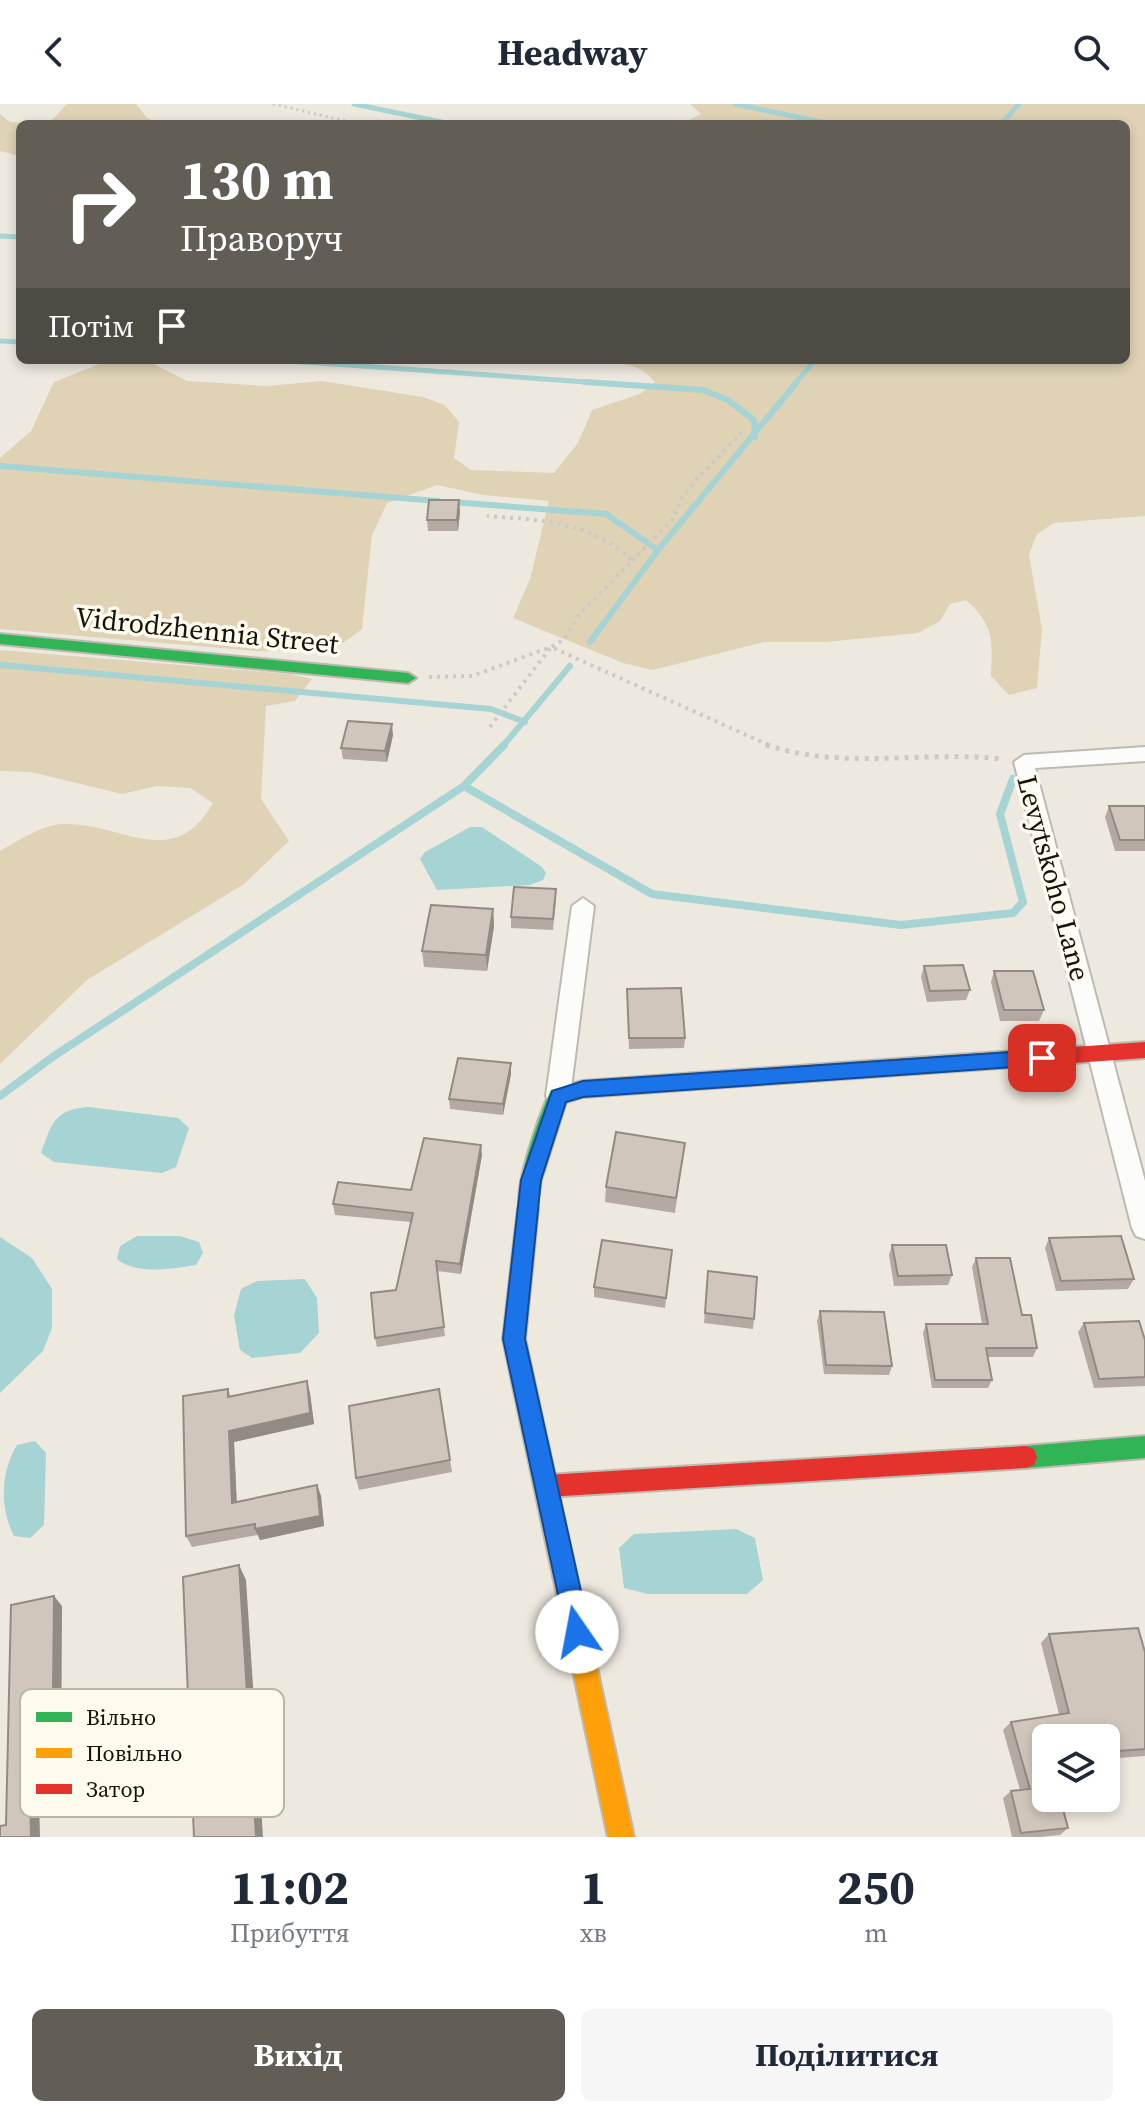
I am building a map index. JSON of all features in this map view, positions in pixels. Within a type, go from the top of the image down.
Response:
[{"type":"street","name":"Vidrodzhennia Street","points":[[0,639],[408,678]]},
{"type":"street","points":[[1024,762],[1145,754]]},
{"type":"street","name":"Levytskoho Lane","points":[[1024,762],[1145,1228]]},
{"type":"street","points":[[583,906],[575,946],[558,1096],[531,1180],[514,1339],[621,1837]]},
{"type":"street","points":[[558,1096],[583,1089],[643,1084],[1145,1050]]},
{"type":"street","points":[[546,1486],[736,1472],[1010,1460],[1145,1447]]},
{"type":"path","points":[[273,104],[342,120]]},
{"type":"path","points":[[408,678],[472,676],[563,640],[580,614],[673,519],[680,500],[694,482],[744,430]]},
{"type":"path","points":[[487,516],[555,522],[595,531],[619,545],[632,561]]},
{"type":"path","points":[[490,727],[551,647]]},
{"type":"path","points":[[551,647],[760,743],[800,756],[828,760],[977,756],[1024,762]]},
{"type":"shaded area","points":[[67,104],[136,104],[152,120],[52,120]]},
{"type":"shaded area","points":[[690,104],[1145,104],[1145,516],[1054,523],[1037,534],[1029,555],[1042,629],[1037,688],[1009,695],[991,676],[990,634],[982,618],[966,600],[950,604],[940,621],[918,633],[826,642],[764,642],[653,670],[623,663],[513,618],[530,579],[549,501],[483,495],[437,485],[387,503],[372,535],[362,629],[335,649],[256,651],[0,629],[0,458],[31,431],[54,382],[99,364],[154,364],[187,381],[267,386],[322,381],[423,397],[445,405],[459,422],[454,458],[471,470],[554,473],[578,443],[592,410],[640,394],[655,382],[636,367],[625,364],[1130,364],[1130,120],[689,120],[701,114]]},
{"type":"shaded area","points":[[0,114],[10,122],[16,122],[16,155],[0,151]]},
{"type":"shaded area","points":[[0,650],[290,674],[312,679],[295,701],[266,706],[261,799],[289,841],[244,884],[87,980],[0,1064],[0,851],[38,830],[63,824],[85,825],[145,839],[164,840],[181,836],[197,824],[213,803],[190,788],[157,786],[122,794],[31,772],[0,771]]},
{"type":"water","points":[[470,827],[482,827],[542,867],[546,873],[543,880],[530,885],[437,890],[420,859],[425,852]]},
{"type":"water","points":[[88,1107],[178,1118],[189,1128],[176,1167],[162,1173],[54,1162],[41,1153],[48,1134],[61,1115]]},
{"type":"water","points":[[137,1236],[180,1236],[199,1242],[203,1253],[196,1265],[155,1270],[134,1267],[117,1259],[120,1246]]},
{"type":"water","points":[[0,1237],[32,1258],[52,1289],[52,1328],[43,1351],[0,1393]]},
{"type":"water","points":[[305,1279],[317,1298],[319,1333],[300,1353],[252,1358],[240,1350],[234,1315],[241,1289],[257,1281]]},
{"type":"water","points":[[35,1441],[46,1453],[44,1525],[30,1538],[14,1536],[4,1503],[7,1467],[17,1445]]},
{"type":"water","points":[[736,1529],[755,1538],[763,1580],[747,1594],[648,1594],[624,1588],[619,1548],[634,1534]]},
{"type":"building","points":[[429,500],[459,500],[457,520],[427,520]]},
{"type":"building","points":[[348,721],[392,724],[385,751],[341,748]]},
{"type":"building","points":[[1109,806],[1145,806],[1145,840],[1120,840]]},
{"type":"building","points":[[514,887],[556,889],[553,919],[511,917]]},
{"type":"building","points":[[431,905],[493,909],[486,955],[422,951]]},
{"type":"building","points":[[963,965],[970,990],[930,991],[924,966]]},
{"type":"building","points":[[994,971],[1033,971],[1044,1010],[1004,1010]]},
{"type":"building","points":[[681,988],[685,1038],[629,1038],[627,989]]},
{"type":"building","points":[[458,1058],[511,1063],[503,1104],[449,1099]]},
{"type":"building","points":[[616,1132],[685,1143],[676,1198],[606,1187]]},
{"type":"building","points":[[424,1138],[481,1145],[460,1264],[436,1261],[444,1327],[375,1338],[371,1293],[396,1290],[413,1213],[333,1204],[338,1182],[411,1190]]},
{"type":"building","points":[[1121,1236],[1134,1279],[1061,1281],[1049,1238]]},
{"type":"building","points":[[602,1240],[672,1250],[666,1298],[594,1287]]},
{"type":"building","points":[[892,1245],[946,1245],[952,1275],[898,1276]]},
{"type":"building","points":[[976,1258],[1010,1258],[1022,1315],[1031,1315],[1037,1348],[986,1348],[992,1380],[935,1380],[926,1324],[988,1324]]},
{"type":"building","points":[[708,1271],[757,1277],[754,1319],[705,1313]]},
{"type":"building","points":[[820,1311],[884,1312],[892,1366],[826,1365]]},
{"type":"building","points":[[1139,1321],[1145,1340],[1145,1377],[1099,1379],[1084,1323]]},
{"type":"building","points":[[307,1381],[310,1413],[229,1431],[232,1503],[317,1485],[320,1516],[255,1529],[255,1524],[186,1536],[183,1396],[228,1389],[228,1397]]},
{"type":"building","points":[[439,1389],[450,1460],[356,1478],[349,1406]]},
{"type":"building","points":[[239,1565],[247,1689],[188,1689],[183,1577]]},
{"type":"building","points":[[54,1596],[53,1689],[20,1689],[20,1817],[31,1817],[31,1837],[0,1837],[0,1826],[6,1825],[11,1605]]},
{"type":"building","points":[[1138,1628],[1145,1652],[1145,1749],[1120,1751],[1120,1724],[1032,1724],[1032,1812],[1064,1812],[1068,1828],[1021,1833],[1011,1791],[1030,1789],[1011,1722],[1069,1713],[1049,1634]]},
{"type":"building","points":[[193,1817],[255,1817],[256,1837],[194,1837]]},
{"type":"waterway","points":[[354,104],[432,120]]},
{"type":"waterway","points":[[735,104],[812,120]]},
{"type":"waterway","points":[[1005,120],[1019,104]]},
{"type":"waterway","points":[[0,236],[16,237]]},
{"type":"waterway","points":[[0,341],[16,342]]},
{"type":"waterway","points":[[332,364],[603,383]]},
{"type":"waterway","points":[[795,384],[812,364]]},
{"type":"waterway","points":[[585,382],[603,383]]},
{"type":"waterway","points":[[755,433],[797,382]]},
{"type":"waterway","points":[[603,383],[703,390],[728,400],[754,420],[755,433]]},
{"type":"waterway","points":[[603,383],[614,384]]},
{"type":"waterway","points":[[658,550],[755,433]]},
{"type":"waterway","points":[[0,466],[438,501]]},
{"type":"waterway","points":[[451,502],[606,514],[658,550]]},
{"type":"waterway","points":[[590,642],[658,550]]},
{"type":"waterway","points":[[0,665],[491,709],[523,721]]},
{"type":"waterway","points":[[523,721],[570,666]]},
{"type":"waterway","points":[[502,747],[523,721]]},
{"type":"waterway","points":[[464,786],[504,745]]},
{"type":"waterway","points":[[464,786],[652,894],[901,925],[1013,913],[1023,902],[1000,814],[1013,779]]},
{"type":"waterway","points":[[0,1096],[54,1056],[464,786]]},
{"type":"traffic: fast","points":[[0,639],[408,678]]},
{"type":"traffic: fast","points":[[528,1208],[531,1180],[558,1096],[583,1089],[869,1069]]},
{"type":"traffic: fast","points":[[1026,1457],[1145,1447]]},
{"type":"traffic: slow","points":[[528,1208],[514,1339],[621,1837]]},
{"type":"traffic: jam","points":[[869,1069],[1145,1050]]},
{"type":"traffic: jam","points":[[546,1486],[1026,1457]]},
{"type":"route","points":[[577,1632],[514,1339],[519,1268],[531,1180],[558,1096],[583,1089],[839,1069],[1042,1058]]}]
